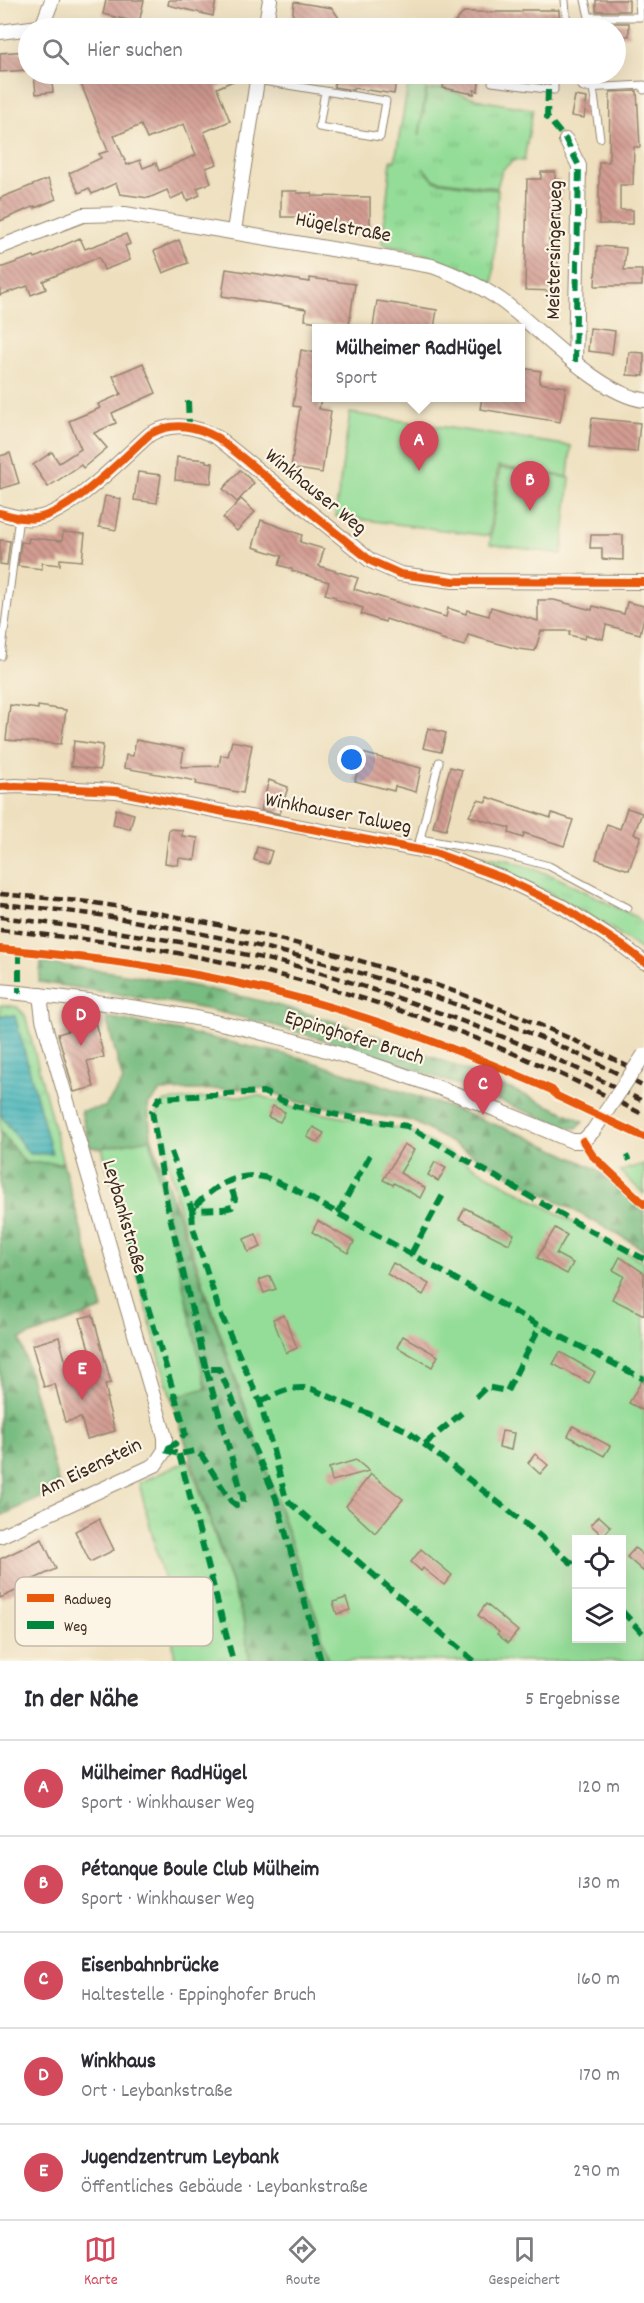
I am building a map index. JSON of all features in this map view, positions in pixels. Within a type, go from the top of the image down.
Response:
[{"type":"street","points":[[45,18],[52,0]]},
{"type":"street","points":[[267,18],[270,0]]},
{"type":"street","points":[[0,32],[18,30]]},
{"type":"street","points":[[234,231],[256,84]]},
{"type":"street","name":"Meistersingerweg","points":[[566,140],[579,166],[574,363]]},
{"type":"street","name":"Hügelstraße","points":[[0,247],[83,215],[125,214],[432,266],[461,276],[501,300],[546,336],[574,363],[629,398],[644,400]]},
{"type":"street","name":"Winkhauser Weg","points":[[0,513],[36,519],[59,509],[79,496],[150,434],[160,429],[189,426],[218,438],[371,561],[400,574],[453,581],[644,582]]},
{"type":"street","name":"Winkhauser Talweg","points":[[0,787],[116,791],[419,844],[435,853],[503,878],[563,907],[623,946],[644,963]]},
{"type":"street","name":"Eppinghofer Bruch","points":[[0,991],[66,997],[141,1008],[238,1027],[381,1068],[488,1105],[572,1142],[583,1141],[593,1131],[644,1055]]},
{"type":"street","name":"Leybankstraße","points":[[40,995],[43,1019],[165,1437],[165,1450]]},
{"type":"street","name":"Am Eisenstein","points":[[0,1536],[155,1465],[165,1450]]},
{"type":"lane","points":[[565,0],[566,18]]},
{"type":"lane","points":[[585,0],[589,17],[640,17],[639,0]]},
{"type":"lane","points":[[291,84],[386,101],[380,137],[319,128],[325,91]]},
{"type":"lane","points":[[508,84],[554,90],[554,84]]},
{"type":"lane","points":[[580,84],[584,88],[644,85],[644,90]]},
{"type":"lane","points":[[593,88],[600,138]]},
{"type":"lane","points":[[1,656],[19,517]]},
{"type":"lane","name":"Winkhauser Talweg","points":[[439,762],[419,844],[500,853],[549,866],[628,908]]},
{"type":"green space","points":[[408,84],[427,84],[419,137],[427,90],[442,88],[484,101],[533,109],[524,161],[514,160],[502,170],[497,188],[435,180],[423,168],[434,181],[498,190],[493,284],[467,270],[382,244],[391,160],[395,161]]},
{"type":"green space","points":[[350,413],[571,446],[568,477],[498,466],[489,536],[335,516]]},
{"type":"green space","points":[[500,468],[570,478],[562,554],[490,544]]},
{"type":"green space","points":[[445,851],[508,860],[556,877],[634,916],[644,924],[644,952],[615,931],[546,891]]},
{"type":"green space","points":[[41,963],[191,986],[302,1012],[431,1056],[583,1121],[577,1128],[568,1128],[389,1061],[252,1020],[185,1005],[39,982]]},
{"type":"green space","points":[[0,1005],[17,1007],[25,1015],[63,1163],[25,1163],[0,1131]]},
{"type":"green space","points":[[106,1017],[301,1058],[445,1106],[528,1137],[596,1169],[644,1210],[644,1251],[412,1121],[297,1102],[263,1088],[161,1091],[148,1105],[151,1136],[319,1624],[329,1661],[250,1661],[243,1618],[171,1398],[206,1388],[150,1139],[102,1148],[90,1147],[81,1111],[105,1107],[123,1081]]},
{"type":"green space","points":[[261,1096],[294,1108],[408,1130],[644,1262],[644,1661],[329,1661],[319,1624],[180,1214],[157,1111],[165,1101]]},
{"type":"green space","points":[[0,1131],[25,1163],[63,1163],[103,1309],[20,1339],[60,1489],[0,1516]]},
{"type":"green space","points":[[150,1139],[206,1388],[171,1398],[102,1148]]},
{"type":"green space","points":[[644,1164],[644,1194],[620,1171]]},
{"type":"green space","points":[[189,1460],[243,1618],[250,1661],[175,1661],[173,1646],[213,1646],[213,1577],[163,1577],[139,1483]]},
{"type":"water","points":[[0,1015],[15,1016],[52,1154],[29,1154],[0,1114]]},
{"type":"building","points":[[106,0],[144,0],[140,18],[119,18],[103,14]]},
{"type":"building","points":[[169,0],[216,0],[213,16],[168,5]]},
{"type":"building","points":[[596,0],[629,0],[629,11],[596,11]]},
{"type":"building","points":[[294,2],[332,8],[339,18],[292,18]]},
{"type":"building","points":[[522,10],[559,10],[559,18],[459,18],[464,12],[521,12]]},
{"type":"building","points":[[626,23],[629,23],[629,36],[626,36]]},
{"type":"building","points":[[18,52],[18,71],[0,72],[0,53]]},
{"type":"building","points":[[35,84],[52,84],[53,92],[36,94]]},
{"type":"building","points":[[81,84],[226,84],[217,88],[230,121],[204,132],[217,164],[206,168],[211,183],[197,188],[200,195],[187,201],[184,193],[171,199],[167,190],[149,198],[120,194],[116,183],[92,194],[89,188],[79,193],[69,173],[101,158],[99,154],[108,151]],"holes":[[[184,124],[196,155],[159,171],[156,163],[143,168],[140,160],[127,165],[114,136],[141,125],[147,139]]]},
{"type":"building","points":[[334,84],[396,84],[394,94],[334,87]]},
{"type":"building","points":[[444,84],[479,84],[478,91],[474,90],[474,94],[443,88]]},
{"type":"building","points":[[637,91],[640,147],[634,147],[633,185],[620,185],[620,210],[633,210],[633,224],[599,224],[599,162],[609,162],[610,92]]},
{"type":"building","points":[[575,96],[587,98],[584,118],[571,116]]},
{"type":"building","points":[[541,172],[555,172],[555,180],[559,180],[559,186],[562,186],[561,201],[559,201],[559,224],[550,224],[549,243],[557,244],[559,285],[556,291],[525,290],[527,179],[541,179]]},
{"type":"building","points":[[48,179],[56,199],[0,221],[0,198]]},
{"type":"building","points":[[281,191],[312,193],[312,196],[370,197],[370,228],[349,230],[349,227],[343,227],[343,223],[312,223],[312,221],[297,221],[297,217],[281,217]]},
{"type":"building","points":[[126,234],[130,244],[125,246],[130,260],[104,270],[99,257],[43,281],[46,289],[31,295],[28,286],[0,295],[0,268],[34,256],[35,258],[80,238],[85,249]]},
{"type":"building","points":[[179,240],[188,263],[163,273],[154,251]]},
{"type":"building","points":[[597,246],[626,248],[624,270],[642,270],[642,286],[595,286]]},
{"type":"building","points":[[226,269],[310,282],[310,278],[355,284],[349,324],[305,320],[306,309],[222,296]]},
{"type":"building","points":[[377,301],[437,310],[435,324],[373,324]]},
{"type":"building","points":[[590,328],[615,331],[612,354],[588,351]]},
{"type":"building","points":[[301,350],[312,352],[312,402],[320,402],[319,409],[331,411],[322,473],[291,468],[300,407],[293,406]]},
{"type":"building","points":[[629,352],[644,353],[644,376],[627,375]]},
{"type":"building","points":[[143,363],[156,393],[112,413],[116,423],[94,433],[107,448],[83,468],[81,465],[48,487],[33,465],[52,452],[59,463],[81,449],[69,421],[100,408],[98,404],[121,394],[113,376]]},
{"type":"building","points":[[525,369],[541,371],[539,383],[566,387],[560,422],[480,409],[481,402],[525,402]]},
{"type":"building","points":[[592,418],[640,423],[637,452],[589,448]]},
{"type":"building","points":[[10,453],[19,483],[0,489],[0,456]]},
{"type":"building","points":[[177,457],[206,460],[206,462],[213,463],[211,483],[175,480]]},
{"type":"building","points":[[240,470],[254,483],[237,502],[223,489]]},
{"type":"building","points":[[138,472],[161,475],[157,503],[134,500]]},
{"type":"building","points":[[105,496],[121,499],[116,530],[99,527]]},
{"type":"building","points":[[241,499],[255,512],[237,531],[223,518]]},
{"type":"building","points":[[261,520],[302,535],[300,542],[324,549],[319,566],[358,578],[354,589],[409,606],[446,617],[448,608],[466,614],[467,610],[489,616],[491,607],[538,621],[538,600],[554,600],[592,610],[593,606],[624,614],[627,602],[644,606],[640,634],[606,625],[603,639],[586,635],[585,639],[569,635],[570,631],[541,631],[535,651],[518,649],[468,635],[465,646],[439,639],[440,637],[386,619],[385,622],[361,614],[363,608],[325,594],[329,582],[279,565],[282,556],[253,547]]},
{"type":"building","points":[[63,532],[85,534],[82,561],[60,559],[60,565],[42,563],[42,569],[18,566],[21,542],[28,543],[29,538],[62,541]]},
{"type":"building","points":[[591,535],[623,535],[623,560],[602,559],[602,548],[590,548]]},
{"type":"building","points":[[0,540],[10,541],[7,565],[0,564]]},
{"type":"building","points":[[10,705],[66,710],[61,744],[6,740]]},
{"type":"building","points":[[428,728],[446,733],[441,752],[423,748]]},
{"type":"building","points":[[136,740],[184,749],[181,767],[219,766],[221,755],[228,756],[232,741],[252,745],[243,793],[196,784],[197,781],[124,768],[126,755],[133,756]]},
{"type":"building","points":[[74,741],[103,745],[100,770],[71,766]]},
{"type":"building","points":[[362,753],[421,768],[416,792],[395,786],[394,791],[355,781]]},
{"type":"building","points":[[450,767],[462,770],[446,830],[433,827]]},
{"type":"building","points":[[269,780],[288,787],[280,814],[261,810]]},
{"type":"building","points":[[487,797],[551,818],[552,813],[573,820],[564,846],[524,833],[523,838],[509,833],[510,828],[469,816],[478,800],[486,802]]},
{"type":"building","points":[[627,808],[642,813],[634,834],[641,836],[629,870],[596,859],[607,824],[620,829]]},
{"type":"building","points":[[116,809],[134,814],[130,829],[113,825]]},
{"type":"building","points":[[169,829],[182,830],[182,836],[198,838],[195,860],[179,858],[178,865],[165,863]]},
{"type":"building","points":[[257,847],[272,851],[268,864],[254,860]]},
{"type":"building","points":[[93,1014],[104,1057],[87,1061],[94,1087],[74,1092],[58,1034],[68,1031],[65,1021]]},
{"type":"building","points":[[273,1106],[285,1112],[280,1122],[268,1117]]},
{"type":"building","points":[[313,1127],[324,1133],[318,1143],[307,1137]]},
{"type":"building","points":[[404,1144],[414,1150],[400,1173],[425,1188],[420,1198],[394,1183],[393,1185],[383,1180]]},
{"type":"building","points":[[435,1162],[446,1168],[438,1181],[428,1175]]},
{"type":"building","points":[[465,1208],[514,1234],[509,1244],[459,1219]]},
{"type":"building","points":[[318,1221],[354,1242],[348,1253],[312,1232]]},
{"type":"building","points":[[555,1228],[567,1235],[556,1254],[573,1263],[567,1274],[537,1258]]},
{"type":"building","points":[[256,1234],[261,1247],[248,1252],[244,1239]]},
{"type":"building","points":[[620,1257],[644,1273],[644,1315],[612,1299],[624,1276],[613,1270]]},
{"type":"building","points":[[393,1263],[429,1284],[423,1295],[387,1274]]},
{"type":"building","points":[[270,1276],[276,1289],[264,1293],[259,1280]]},
{"type":"building","points":[[93,1315],[111,1383],[105,1384],[108,1398],[106,1398],[115,1431],[87,1439],[81,1418],[65,1422],[55,1384],[44,1387],[32,1345],[59,1337],[66,1363],[91,1356],[80,1318]]},
{"type":"building","points":[[284,1315],[297,1348],[286,1353],[273,1319]]},
{"type":"building","points":[[403,1336],[438,1356],[432,1367],[397,1347]]},
{"type":"building","points":[[560,1352],[595,1372],[589,1383],[553,1364]]},
{"type":"building","points":[[644,1377],[644,1411],[629,1403]]},
{"type":"building","points":[[573,1426],[610,1446],[604,1456],[568,1436]]},
{"type":"building","points":[[502,1431],[514,1433],[511,1450],[499,1447]]},
{"type":"building","points":[[535,1454],[548,1465],[540,1474],[528,1463]]},
{"type":"building","points":[[356,1460],[369,1471],[332,1481],[329,1468]]},
{"type":"building","points":[[371,1474],[403,1499],[375,1533],[346,1506]]},
{"type":"building","points":[[599,1516],[611,1527],[602,1535],[591,1525]]},
{"type":"building","points":[[99,1519],[114,1550],[90,1562],[75,1531]]},
{"type":"building","points":[[42,1539],[56,1569],[39,1577],[15,1577],[15,1591],[0,1598],[0,1559]]},
{"type":"building","points":[[635,1548],[644,1556],[644,1572],[627,1557]]},
{"type":"building","points":[[421,1549],[452,1575],[444,1585],[423,1568],[421,1571],[411,1562]]},
{"type":"building","points":[[346,1598],[350,1610],[337,1614],[333,1602]]},
{"type":"building","points":[[486,1604],[518,1631],[508,1643],[497,1634],[499,1632],[478,1615]]},
{"type":"railway","points":[[0,894],[95,903],[166,915],[307,946],[446,988],[580,1043],[644,1075]]},
{"type":"railway","points":[[0,904],[100,915],[167,927],[228,939],[351,970],[412,989],[530,1033],[644,1087]]},
{"type":"railway","points":[[0,917],[180,942],[252,956],[316,972],[401,999],[494,1033],[585,1072],[644,1102]]},
{"type":"railway","points":[[0,930],[102,941],[178,953],[261,970],[317,985],[430,1021],[484,1042],[539,1064],[644,1115]]},
{"type":"marked path","points":[[548,90],[547,117],[566,140],[579,166],[575,363]]},
{"type":"marked path","points":[[188,401],[189,426]]},
{"type":"marked path","points":[[19,951],[19,993]]},
{"type":"marked path","points":[[321,1661],[276,1498],[219,1369],[206,1369],[167,1204],[152,1111],[159,1098],[263,1092],[295,1106],[407,1126],[644,1259]]},
{"type":"marked path","points":[[171,1152],[192,1210],[232,1207],[235,1199],[229,1181]]},
{"type":"marked path","points":[[338,1213],[371,1153]]},
{"type":"marked path","points":[[626,1159],[630,1157]]},
{"type":"marked path","points":[[474,1661],[290,1503],[285,1495],[260,1402],[219,1310],[193,1228],[192,1210],[216,1188],[235,1179],[256,1176],[270,1179],[294,1189],[540,1326],[644,1379]]},
{"type":"marked path","points":[[411,1254],[444,1193]]},
{"type":"marked path","points":[[120,1202],[185,1434],[178,1442],[165,1450]]},
{"type":"marked path","points":[[476,1397],[486,1387],[507,1391],[540,1326]]},
{"type":"marked path","points":[[165,1450],[179,1454],[195,1451],[202,1456],[231,1501],[236,1505],[243,1504],[243,1497],[206,1369]]},
{"type":"marked path","points":[[260,1402],[291,1389],[312,1389],[406,1430],[532,1529],[572,1564]]},
{"type":"marked path","points":[[425,1444],[464,1411]]},
{"type":"marked path","points":[[179,1454],[211,1577]]},
{"type":"marked path","points":[[213,1584],[233,1661]]},
{"type":"marked path","points":[[626,1615],[644,1635]]},
{"type":"cycle path","points":[[0,513],[27,518],[50,514],[96,483],[150,434],[176,426],[201,430],[218,438],[371,561],[400,574],[453,581],[644,582]]},
{"type":"cycle path","points":[[0,787],[116,791],[435,853],[503,878],[563,907],[644,962]]},
{"type":"cycle path","points":[[0,949],[107,960],[178,971],[248,986],[352,1013],[419,1036],[552,1090],[557,1096],[644,1137]]},
{"type":"cycle path","points":[[583,1141],[593,1156],[644,1204]]},
{"type":"place","name":"Mülheimer RadHügel","points":[[419,471]]},
{"type":"place","name":"Pétanque Boule Club Mülheim","points":[[530,511]]},
{"type":"place","name":"Winkhaus","points":[[81,1046]]},
{"type":"place","name":"Eisenbahnbrücke","points":[[483,1115]]},
{"type":"place","name":"Jugendzentrum Leybank","points":[[82,1400]]}]
